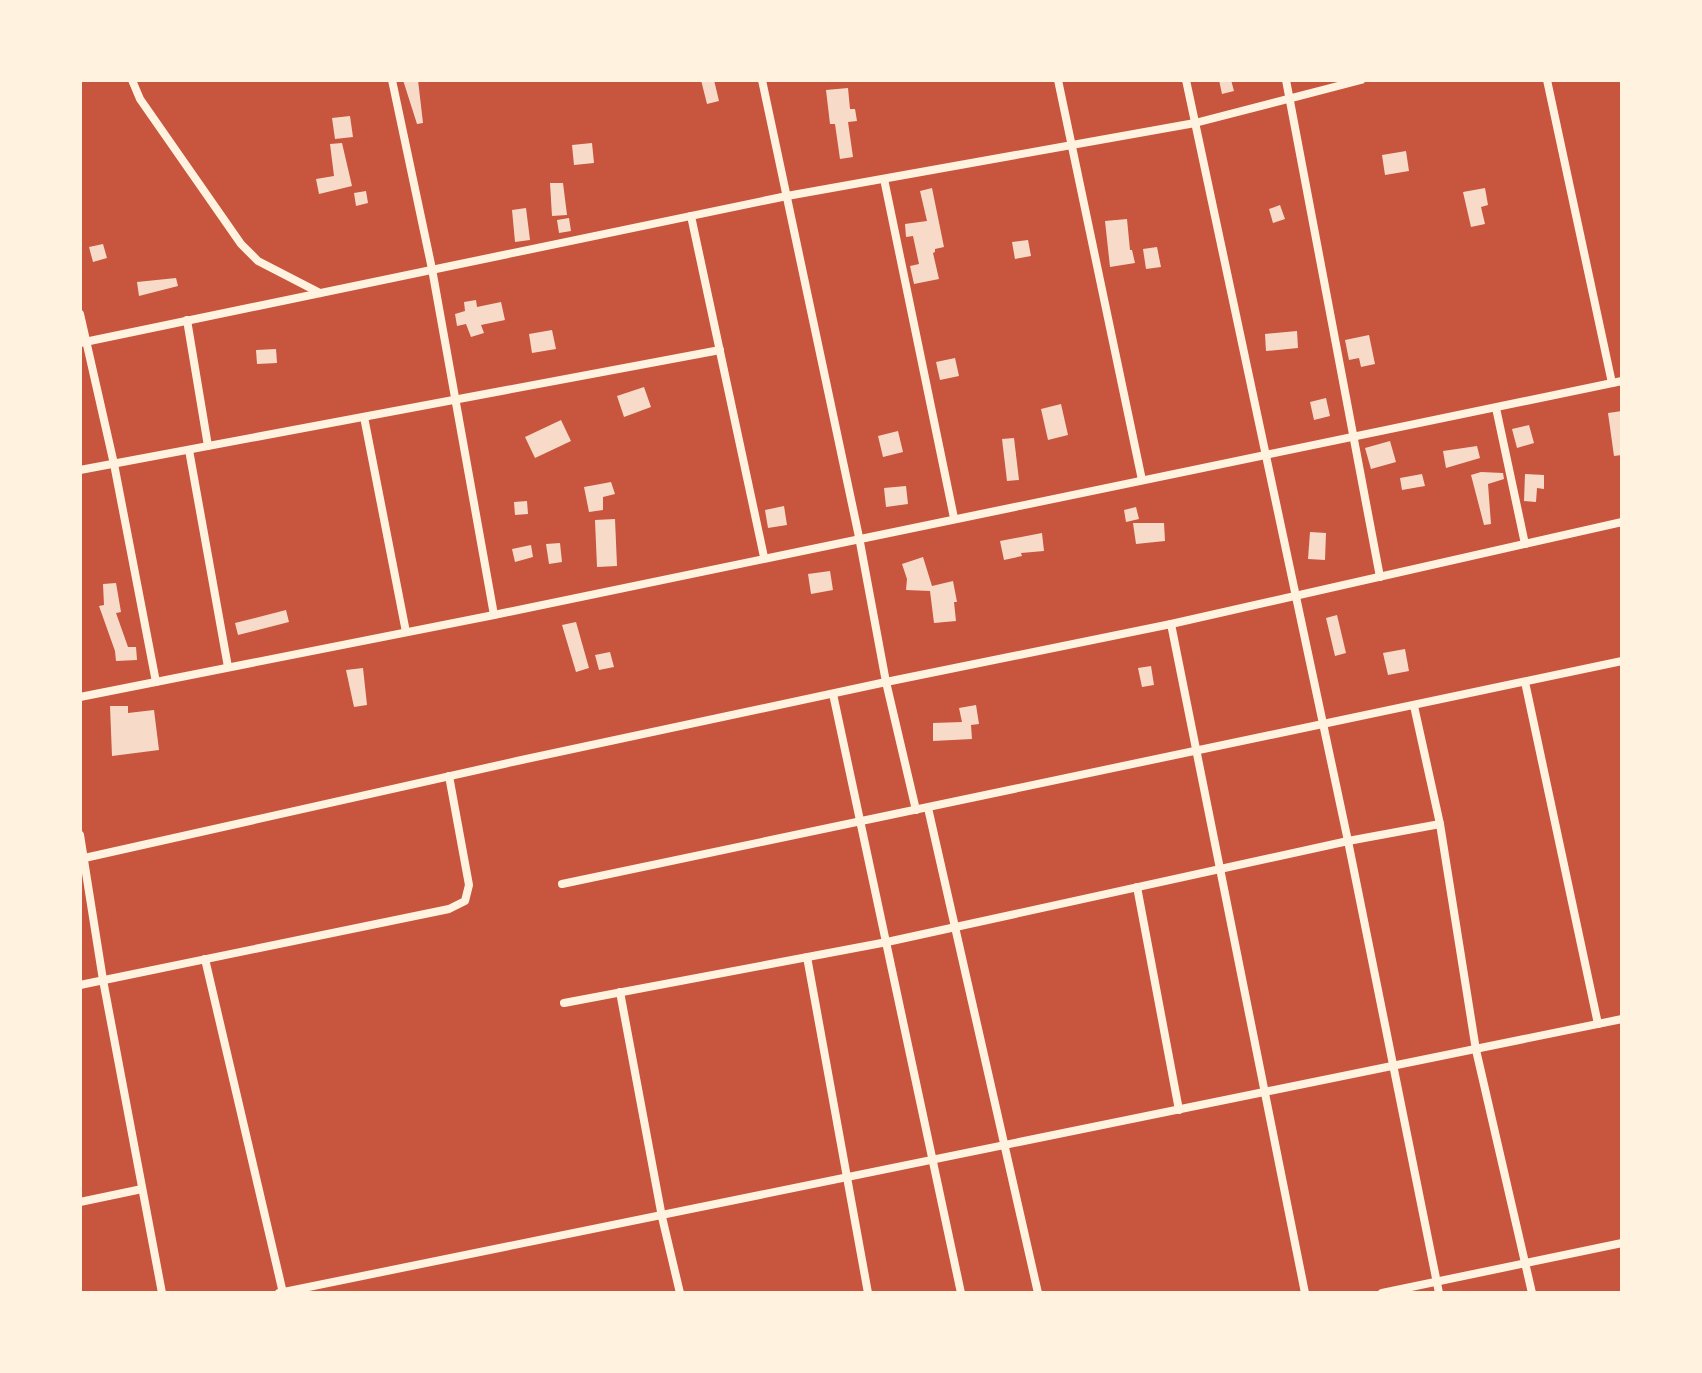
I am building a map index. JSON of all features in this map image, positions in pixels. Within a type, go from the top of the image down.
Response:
[{"type":"street","points":[[132,80],[140,99],[241,244],[258,261],[320,293]]},
{"type":"street","points":[[392,80],[432,269],[494,615]]},
{"type":"street","points":[[762,80],[859,537],[886,682],[916,810]]},
{"type":"street","points":[[1058,80],[1142,480]]},
{"type":"street","points":[[1186,80],[1348,841],[1439,1293]]},
{"type":"street","points":[[1286,80],[1380,577]]},
{"type":"street","points":[[82,342],[787,196],[1195,123],[1361,80]]},
{"type":"street","points":[[1547,80],[1612,383]]},
{"type":"street","points":[[884,179],[954,518]]},
{"type":"street","points":[[691,216],[764,557]]},
{"type":"street","points":[[80,314],[82,342],[114,464],[156,682]]},
{"type":"street","points":[[187,320],[208,446]]},
{"type":"street","points":[[80,470],[720,350]]},
{"type":"street","points":[[80,697],[494,615],[1622,381]]},
{"type":"street","points":[[1496,408],[1525,544]]},
{"type":"street","points":[[364,417],[406,632]]},
{"type":"street","points":[[189,450],[228,667]]},
{"type":"street","points":[[82,859],[449,776],[1171,624],[1622,522]]},
{"type":"street","points":[[1171,624],[1305,1293]]},
{"type":"street","points":[[562,884],[1622,661]]},
{"type":"street","points":[[1525,682],[1598,1024]]},
{"type":"street","points":[[833,694],[961,1293]]},
{"type":"street","points":[[1414,706],[1440,824],[1476,1050],[1532,1293]]},
{"type":"street","points":[[80,985],[449,909],[465,901],[469,885],[449,776]]},
{"type":"street","points":[[928,808],[1038,1293]]},
{"type":"street","points":[[564,1003],[887,942],[1348,841],[1440,824]]},
{"type":"street","points":[[80,835],[103,980],[162,1293]]},
{"type":"street","points":[[1137,887],[1179,1110]]},
{"type":"street","points":[[807,957],[868,1293]]},
{"type":"street","points":[[205,959],[281,1293],[1622,1019]]},
{"type":"street","points":[[620,992],[662,1217],[680,1293]]},
{"type":"street","points":[[80,1202],[142,1189]]},
{"type":"street","points":[[1382,1293],[1622,1243]]},
{"type":"building","points":[[403,80],[418,80],[423,123],[417,124]]},
{"type":"building","points":[[701,80],[714,80],[719,101],[707,104]]},
{"type":"building","points":[[1219,80],[1231,80],[1234,91],[1222,94]]},
{"type":"building","points":[[848,88],[850,109],[855,109],[857,121],[848,122],[853,157],[840,159],[835,124],[830,124],[826,90]]},
{"type":"building","points":[[350,116],[353,137],[335,139],[332,118]]},
{"type":"building","points":[[342,143],[352,186],[319,194],[316,179],[334,176],[330,144]]},
{"type":"building","points":[[592,143],[594,163],[574,165],[572,145]]},
{"type":"building","points":[[1406,151],[1409,171],[1385,175],[1382,155]]},
{"type":"building","points":[[550,183],[563,183],[567,215],[552,216]]},
{"type":"building","points":[[932,188],[944,247],[935,249],[933,253],[939,279],[914,284],[910,266],[919,264],[913,236],[906,237],[905,224],[927,221],[920,191]]},
{"type":"building","points":[[1485,188],[1488,205],[1481,207],[1485,224],[1471,227],[1463,192]]},
{"type":"building","points":[[366,191],[368,203],[356,206],[354,193]]},
{"type":"building","points":[[1280,205],[1285,219],[1273,223],[1269,209]]},
{"type":"building","points":[[526,208],[530,240],[515,242],[512,210]]},
{"type":"building","points":[[569,218],[571,231],[559,233],[557,220]]},
{"type":"building","points":[[1127,219],[1130,250],[1135,263],[1110,267],[1105,221]]},
{"type":"building","points":[[1028,240],[1031,256],[1015,259],[1012,242]]},
{"type":"building","points":[[103,244],[107,258],[93,262],[89,247]]},
{"type":"building","points":[[1157,247],[1161,267],[1146,269],[1143,249]]},
{"type":"building","points":[[176,278],[178,286],[139,296],[137,282]]},
{"type":"building","points":[[476,300],[477,307],[501,302],[505,320],[481,325],[484,333],[471,337],[466,324],[457,326],[455,314],[465,311],[464,302]]},
{"type":"building","points":[[552,330],[556,349],[532,353],[529,334]]},
{"type":"building","points":[[1297,331],[1298,348],[1266,351],[1265,334]]},
{"type":"building","points":[[1369,335],[1375,364],[1361,367],[1359,358],[1349,360],[1345,340]]},
{"type":"building","points":[[276,349],[277,363],[257,364],[256,350]]},
{"type":"building","points":[[955,358],[959,376],[940,380],[936,362]]},
{"type":"building","points":[[644,387],[651,407],[624,417],[617,396]]},
{"type":"building","points":[[1326,398],[1330,416],[1314,420],[1310,402]]},
{"type":"building","points":[[1061,404],[1068,435],[1048,440],[1041,409]]},
{"type":"building","points":[[1622,411],[1622,455],[1614,456],[1608,413]]},
{"type":"building","points":[[561,420],[571,441],[535,458],[525,437]]},
{"type":"building","points":[[1529,425],[1534,443],[1517,448],[1512,429]]},
{"type":"building","points":[[898,431],[903,452],[883,457],[878,436]]},
{"type":"building","points":[[1014,438],[1019,480],[1007,481],[1002,439]]},
{"type":"building","points":[[1390,441],[1396,462],[1371,469],[1365,448]]},
{"type":"building","points":[[1477,446],[1480,458],[1446,468],[1443,451]]},
{"type":"building","points":[[1503,473],[1504,479],[1488,484],[1491,524],[1484,525],[1471,475]]},
{"type":"building","points":[[1422,474],[1425,486],[1402,490],[1400,478]]},
{"type":"building","points":[[1525,474],[1544,475],[1544,489],[1537,488],[1536,502],[1524,501]]},
{"type":"building","points":[[611,482],[615,494],[603,497],[603,510],[589,512],[584,487]]},
{"type":"building","points":[[906,486],[908,504],[886,507],[884,488]]},
{"type":"building","points":[[527,501],[528,514],[515,515],[514,502]]},
{"type":"building","points":[[784,506],[787,525],[768,528],[765,510]]},
{"type":"building","points":[[1136,507],[1139,519],[1126,522],[1124,510]]},
{"type":"building","points":[[615,519],[617,566],[597,567],[595,520]]},
{"type":"building","points":[[1133,523],[1164,523],[1165,541],[1136,544]]},
{"type":"building","points":[[1310,532],[1326,533],[1325,560],[1308,559]]},
{"type":"building","points":[[1042,533],[1044,551],[1021,553],[1022,556],[1004,560],[1000,541]]},
{"type":"building","points":[[560,543],[562,562],[549,564],[546,544]]},
{"type":"building","points":[[531,545],[533,557],[515,562],[512,549]]},
{"type":"building","points":[[923,557],[932,586],[953,581],[957,602],[954,602],[956,621],[934,623],[930,591],[906,590],[907,579],[902,564]]},
{"type":"building","points":[[830,571],[833,590],[811,594],[808,574]]},
{"type":"building","points":[[116,583],[121,612],[116,613],[128,647],[136,647],[137,660],[116,661],[99,606],[104,605],[103,584]]},
{"type":"building","points":[[286,610],[289,622],[238,635],[235,623]]},
{"type":"building","points":[[1337,615],[1346,653],[1335,656],[1326,618]]},
{"type":"building","points":[[576,622],[589,668],[576,672],[562,625]]},
{"type":"building","points":[[1405,649],[1409,671],[1388,675],[1383,653]]},
{"type":"building","points":[[610,652],[614,667],[599,670],[595,655]]},
{"type":"building","points":[[1151,666],[1154,685],[1142,687],[1138,668]]},
{"type":"building","points":[[363,668],[367,705],[354,707],[346,670]]},
{"type":"building","points":[[976,705],[979,724],[971,725],[972,739],[933,741],[933,723],[962,722],[959,708]]},
{"type":"building","points":[[110,706],[128,706],[128,713],[154,710],[159,750],[112,756]]}]
